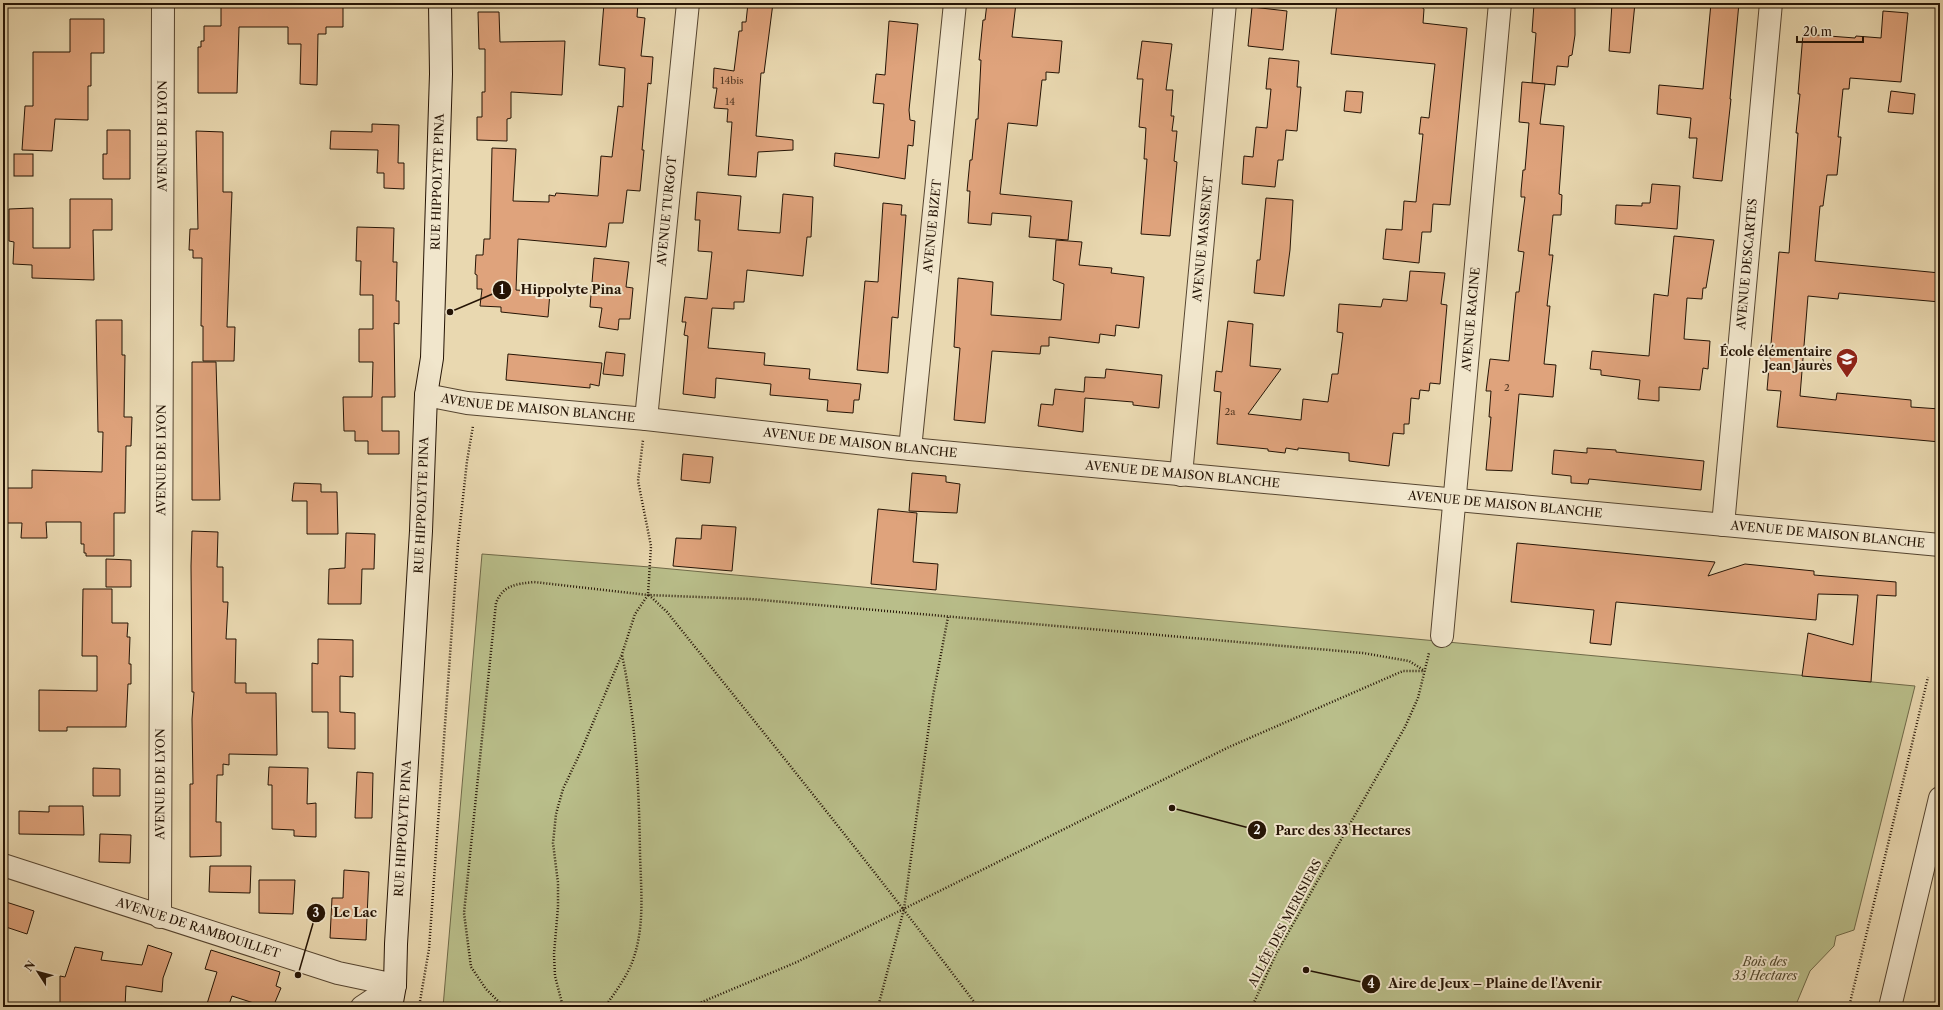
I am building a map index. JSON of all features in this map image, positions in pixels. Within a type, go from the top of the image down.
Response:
[{"type":"street","name":"AVENUE DE LYON","points":[[160,916],[163,3]]},
{"type":"street","name":"RUE HIPPOLYTE PINA","points":[[391,1007],[395,985],[396,944],[422,531],[426,395],[432,358],[441,74],[440,3]]},
{"type":"street","name":"AVENUE TURGOT","points":[[646,419],[688,3]]},
{"type":"street","name":"AVENUE BIZET","points":[[910,449],[955,3]]},
{"type":"street","name":"AVENUE MASSENET","points":[[1181,476],[1226,3]]},
{"type":"street","name":"AVENUE RACINE","points":[[1442,636],[1500,3]]},
{"type":"street","name":"AVENUE DESCARTES","points":[[1723,525],[1771,3]]},
{"type":"street","name":"AVENUE DE MAISON BLANCHE","points":[[426,395],[467,403],[646,419],[910,449],[1181,476],[1455,499],[1940,545]]},
{"type":"street","points":[[1890,1007],[1940,798]]},
{"type":"street","name":"AVENUE DE RAMBOUILLET","points":[[3,865],[338,973],[395,985]]},
{"type":"street","points":[[362,1007],[395,985]]},
{"type":"path","points":[[419,1007],[429,949],[458,543],[467,461],[474,419],[467,403]]},
{"type":"path","points":[[563,1007],[555,976],[554,954],[558,907],[558,883],[553,843],[556,814],[563,789],[582,751],[622,654],[635,614],[648,595],[651,546],[638,481],[646,419]]},
{"type":"path","points":[[504,1007],[486,989],[471,968],[464,913],[496,603],[500,594],[518,583],[534,582],[648,595],[750,599],[1363,653],[1409,660],[1425,671]]},
{"type":"path","points":[[648,595],[667,612],[904,909],[978,1007]]},
{"type":"path","points":[[878,1007],[904,909],[933,696],[948,617]]},
{"type":"path","name":"ALLÉE DES MERISIERS","points":[[1252,1007],[1276,954],[1404,727],[1418,698],[1430,650],[1442,636]]},
{"type":"path","points":[[605,1007],[627,973],[633,959],[640,931],[642,908],[639,797],[629,685],[622,654]]},
{"type":"path","points":[[690,1007],[797,962],[1039,840],[1229,747],[1403,671],[1425,671]]},
{"type":"path","points":[[1849,1007],[1928,677]]},
{"type":"green space","name":"Bois des 33 Hectares","points":[[482,554],[650,567],[1915,686],[1854,930],[1836,936],[1834,946],[1810,971],[1795,1007],[443,1007]]},
{"type":"building","points":[[221,3],[343,4],[343,27],[326,27],[326,34],[318,34],[317,85],[300,84],[301,44],[288,44],[288,27],[239,27],[237,93],[198,93],[198,47],[201,47],[201,41],[204,41],[204,26],[221,26]]},
{"type":"building","points":[[604,3],[638,3],[637,17],[645,18],[641,56],[653,57],[651,84],[648,83],[640,191],[627,190],[623,223],[609,223],[606,247],[518,239],[516,290],[550,292],[548,317],[501,312],[501,307],[480,306],[482,289],[477,289],[477,275],[475,274],[476,255],[483,255],[484,239],[490,239],[492,148],[516,149],[513,201],[549,202],[549,195],[555,196],[556,193],[598,196],[601,156],[612,157],[618,106],[623,107],[625,68],[599,65]]},
{"type":"building","points":[[748,3],[773,3],[764,73],[761,73],[756,136],[793,140],[793,150],[758,152],[756,177],[728,175],[732,122],[727,122],[728,109],[714,108],[717,88],[713,88],[714,68],[734,71],[739,31],[742,31],[742,22],[746,22]]},
{"type":"building","points":[[987,3],[1016,3],[1012,37],[1062,41],[1059,73],[1046,72],[1046,80],[1042,80],[1037,126],[1008,123],[1000,194],[1072,201],[1068,240],[1029,237],[1031,216],[992,213],[991,225],[968,223],[970,191],[967,191],[976,119],[978,119],[981,60],[979,60],[983,20],[985,20]]},
{"type":"building","points":[[1337,3],[1416,3],[1424,9],[1423,23],[1467,28],[1450,205],[1433,204],[1431,232],[1422,232],[1419,263],[1383,259],[1386,229],[1402,230],[1404,201],[1416,202],[1423,134],[1419,134],[1421,117],[1429,118],[1435,64],[1331,54]]},
{"type":"building","points":[[1612,3],[1635,3],[1630,53],[1609,51]]},
{"type":"building","points":[[1711,3],[1739,3],[1722,181],[1693,178],[1697,138],[1689,138],[1691,118],[1657,114],[1659,85],[1703,89]]},
{"type":"building","points":[[1534,4],[1575,8],[1575,35],[1572,55],[1569,56],[1568,67],[1557,66],[1555,85],[1532,83],[1536,33],[1532,32]]},
{"type":"building","points":[[1252,7],[1287,11],[1283,50],[1248,46]]},
{"type":"building","points":[[1883,11],[1908,13],[1901,82],[1850,78],[1849,89],[1843,89],[1838,137],[1841,137],[1837,175],[1827,175],[1823,206],[1820,206],[1815,261],[1940,273],[1940,302],[1839,293],[1838,299],[1808,296],[1800,396],[1836,400],[1837,393],[1911,400],[1911,407],[1940,409],[1940,442],[1777,427],[1781,391],[1767,390],[1779,252],[1789,253],[1798,133],[1796,133],[1800,94],[1798,94],[1803,34],[1855,38],[1856,36],[1881,38]]},
{"type":"building","points":[[478,12],[499,12],[500,42],[565,41],[562,95],[511,92],[511,118],[507,119],[507,141],[477,140],[477,117],[482,117],[482,92],[485,92],[485,49],[479,49]]},
{"type":"building","points":[[70,19],[104,19],[104,53],[91,53],[91,86],[88,86],[88,120],[55,119],[52,151],[22,150],[25,106],[33,106],[33,52],[70,52]]},
{"type":"building","points":[[889,21],[918,24],[909,110],[910,120],[915,121],[913,146],[908,145],[905,179],[834,166],[835,153],[879,158],[884,104],[873,103],[876,74],[885,75]]},
{"type":"building","points":[[1142,41],[1172,44],[1166,90],[1173,90],[1171,116],[1174,116],[1172,131],[1177,131],[1174,161],[1177,162],[1170,236],[1141,234],[1147,159],[1144,159],[1146,128],[1139,127],[1143,79],[1137,79]]},
{"type":"building","points":[[1269,58],[1299,61],[1297,87],[1301,87],[1297,131],[1286,130],[1283,160],[1278,160],[1275,187],[1242,184],[1244,156],[1253,157],[1256,127],[1267,128],[1271,89],[1266,89]]},
{"type":"building","points":[[1522,82],[1545,84],[1540,124],[1564,126],[1559,194],[1562,195],[1561,215],[1553,215],[1549,255],[1553,255],[1547,306],[1550,306],[1544,364],[1556,365],[1553,397],[1519,394],[1512,471],[1486,470],[1491,417],[1489,417],[1491,391],[1486,391],[1490,359],[1509,361],[1516,292],[1519,292],[1524,252],[1518,251],[1525,197],[1521,197],[1521,191],[1523,170],[1525,170],[1529,123],[1519,122]]},
{"type":"building","points":[[1346,91],[1363,92],[1361,113],[1344,111]]},
{"type":"building","points":[[1891,91],[1915,94],[1913,114],[1888,112]]},
{"type":"building","points":[[372,124],[399,125],[398,163],[404,163],[404,189],[384,188],[384,173],[377,173],[378,150],[330,149],[331,131],[372,132]]},
{"type":"building","points":[[107,130],[130,130],[130,179],[103,179],[103,154],[107,154]]},
{"type":"building","points":[[196,131],[223,132],[223,192],[232,192],[227,327],[235,327],[234,361],[203,361],[203,326],[201,326],[202,258],[193,258],[193,250],[189,250],[190,229],[198,229]]},
{"type":"building","points":[[14,154],[33,154],[33,176],[14,176]]},
{"type":"building","points":[[1652,184],[1680,186],[1677,229],[1615,224],[1616,205],[1642,206],[1642,203],[1650,203]]},
{"type":"building","points":[[697,192],[741,196],[738,230],[780,233],[783,194],[813,197],[811,237],[807,237],[803,276],[747,270],[744,302],[734,302],[734,309],[712,308],[708,348],[765,353],[764,365],[810,369],[809,379],[861,384],[859,400],[854,400],[853,413],[827,411],[828,400],[770,395],[771,384],[716,378],[715,398],[683,394],[688,336],[684,335],[686,322],[682,322],[685,297],[707,299],[712,252],[698,251],[700,220],[695,220]]},
{"type":"building","points":[[1266,198],[1293,200],[1290,250],[1284,296],[1254,293],[1257,260],[1260,260]]},
{"type":"building","points":[[70,199],[112,199],[112,230],[93,230],[94,280],[32,278],[32,265],[13,264],[14,242],[9,241],[9,209],[33,208],[33,248],[70,248]]},
{"type":"building","points":[[883,203],[902,205],[901,215],[906,215],[898,318],[892,317],[888,373],[857,370],[865,281],[878,282]]},
{"type":"building","points":[[357,227],[394,228],[393,262],[397,262],[396,301],[399,301],[399,324],[394,323],[395,397],[382,397],[382,431],[399,431],[399,454],[368,454],[368,441],[355,441],[355,431],[344,431],[343,397],[372,397],[373,362],[359,362],[359,329],[373,329],[373,295],[360,295],[361,261],[356,261]]},
{"type":"building","points":[[1674,236],[1714,240],[1706,288],[1703,288],[1702,299],[1687,298],[1684,339],[1710,341],[1708,369],[1703,368],[1700,390],[1659,387],[1659,401],[1638,399],[1640,380],[1601,375],[1601,370],[1590,369],[1592,351],[1649,356],[1654,294],[1668,296]]},
{"type":"building","points":[[1056,240],[1082,242],[1079,265],[1112,268],[1111,273],[1144,277],[1139,328],[1116,325],[1115,336],[1100,334],[1099,343],[1049,337],[1049,346],[1041,346],[1040,354],[992,351],[985,423],[954,420],[960,348],[954,347],[958,278],[993,282],[991,315],[1061,320],[1064,284],[1053,280]]},
{"type":"building","points":[[594,258],[629,262],[626,287],[633,288],[630,319],[619,319],[618,330],[599,327],[602,308],[590,307]]},
{"type":"building","points":[[1410,271],[1445,273],[1441,304],[1447,305],[1440,384],[1430,383],[1429,391],[1420,390],[1419,399],[1411,398],[1409,424],[1404,424],[1404,434],[1393,433],[1389,466],[1349,461],[1349,453],[1286,448],[1285,453],[1268,451],[1268,449],[1217,444],[1221,392],[1214,391],[1216,371],[1222,372],[1228,321],[1253,324],[1250,366],[1281,369],[1248,414],[1301,420],[1303,399],[1328,402],[1332,374],[1338,374],[1343,333],[1337,332],[1339,304],[1381,307],[1383,299],[1407,301]]},
{"type":"building","points":[[96,320],[122,320],[122,355],[125,355],[124,417],[132,417],[131,446],[126,446],[125,513],[114,513],[114,556],[86,556],[86,553],[84,553],[84,544],[81,544],[81,522],[46,522],[47,538],[21,538],[22,523],[7,523],[7,488],[32,488],[32,470],[102,472],[103,432],[98,432]]},
{"type":"building","points":[[606,352],[625,354],[623,376],[603,374]]},
{"type":"building","points":[[508,354],[602,363],[599,386],[590,384],[590,388],[506,380]]},
{"type":"building","points":[[192,362],[216,362],[220,500],[192,500]]},
{"type":"building","points":[[1106,369],[1162,375],[1159,408],[1133,405],[1133,402],[1085,398],[1083,432],[1038,426],[1041,404],[1053,405],[1055,389],[1084,392],[1085,377],[1105,378]]},
{"type":"building","points":[[1587,448],[1616,450],[1616,452],[1704,461],[1701,490],[1589,479],[1588,484],[1571,483],[1571,476],[1552,474],[1554,450],[1587,453]]},
{"type":"building","points":[[683,454],[713,457],[710,483],[681,480]]},
{"type":"building","points":[[912,473],[946,476],[946,482],[960,484],[957,513],[909,511]]},
{"type":"building","points":[[294,483],[321,484],[321,492],[337,492],[338,534],[307,534],[307,501],[292,501]]},
{"type":"building","points":[[878,509],[917,513],[913,562],[938,564],[936,590],[871,584]]},
{"type":"building","points":[[702,525],[736,527],[732,571],[673,566],[676,538],[701,539]]},
{"type":"building","points":[[192,531],[218,532],[217,567],[223,567],[223,602],[228,602],[226,639],[236,639],[235,683],[246,683],[246,693],[276,693],[277,755],[229,754],[229,765],[223,764],[223,775],[217,775],[216,822],[221,822],[221,856],[190,857],[190,784],[193,784],[192,719],[194,692],[192,692]]},
{"type":"building","points":[[346,533],[375,534],[374,569],[362,569],[361,604],[328,604],[329,569],[345,568]]},
{"type":"building","points":[[1517,543],[1715,562],[1708,576],[1745,564],[1814,571],[1814,575],[1896,582],[1896,596],[1877,595],[1871,682],[1802,676],[1808,633],[1853,645],[1858,595],[1818,594],[1816,620],[1616,602],[1611,645],[1590,643],[1594,610],[1511,602]]},
{"type":"building","points":[[106,559],[131,560],[131,587],[106,587]]},
{"type":"building","points":[[83,589],[112,589],[112,623],[128,623],[127,637],[130,637],[129,664],[131,664],[131,684],[128,684],[126,727],[67,727],[67,731],[39,731],[39,690],[97,691],[97,656],[82,656]]},
{"type":"building","points":[[318,639],[353,640],[353,677],[340,676],[340,712],[355,713],[355,749],[328,748],[328,712],[312,712],[312,663],[318,664]]},
{"type":"building","points":[[269,767],[308,768],[307,804],[316,803],[316,837],[294,836],[294,830],[272,829],[272,785],[268,785]]},
{"type":"building","points":[[93,768],[120,769],[120,796],[93,796]]},
{"type":"building","points":[[357,772],[373,773],[372,818],[355,818]]},
{"type":"building","points":[[49,806],[83,806],[84,835],[19,834],[19,811],[49,812]]},
{"type":"building","points":[[100,834],[131,835],[130,863],[99,862]]},
{"type":"building","points":[[210,866],[251,866],[250,893],[209,892]]},
{"type":"building","points":[[344,870],[369,872],[366,940],[330,938],[332,898],[343,898]]},
{"type":"building","points":[[259,880],[295,880],[293,914],[259,913]]},
{"type":"building","points":[[3,901],[34,911],[27,934],[3,926]]},
{"type":"building","points":[[148,945],[172,953],[163,978],[162,992],[126,986],[125,1007],[60,1007],[60,976],[65,977],[75,947],[103,952],[101,960],[142,965]]},
{"type":"building","points":[[211,950],[280,972],[276,986],[281,988],[273,1007],[266,1007],[232,996],[228,1007],[206,1007],[217,972],[205,969]]},
{"type":"place","name":"Hippolyte Pina","points":[[450,312]]},
{"type":"place","name":"École élémentaire Jean Jaurès","points":[[1847,378]]},
{"type":"place","name":"Parc des 33 Hectares","points":[[1172,808]]},
{"type":"place","name":"Aire de Jeux – Plaine de l'Avenir","points":[[1306,970]]},
{"type":"place","name":"Le Lac","points":[[298,975]]}]
